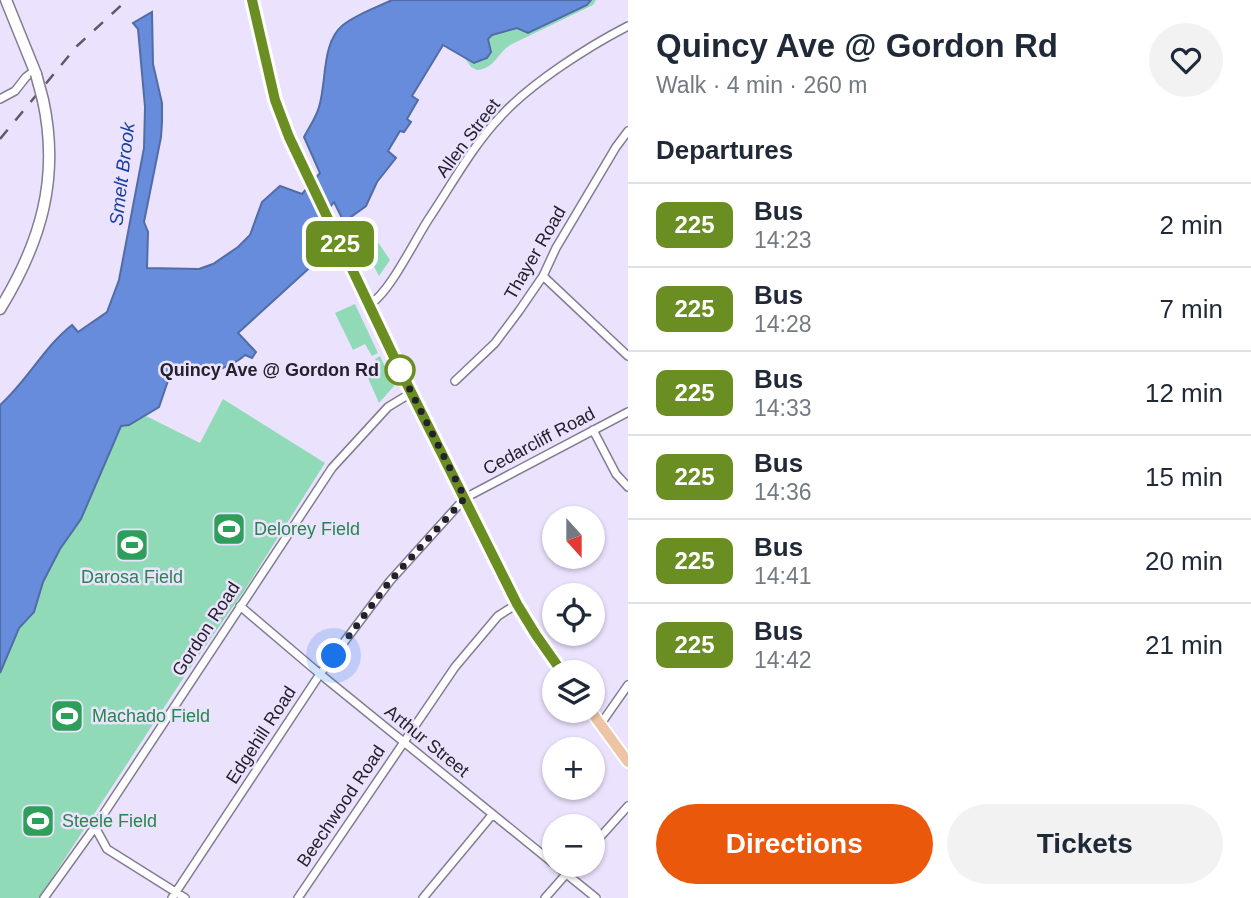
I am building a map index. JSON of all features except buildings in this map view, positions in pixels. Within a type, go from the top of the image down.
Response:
[{"type":"main road","points":[[0,309],[26,265],[38,232],[45,207],[50,148],[43,100],[35,73],[6,0]]},
{"type":"main road","points":[[252,0],[275,100],[289,137],[411,393],[517,604],[554,660]]},
{"type":"main road","points":[[600,724],[628,762]]},
{"type":"street","name":"Allen Street","points":[[369,305],[383,294],[429,219],[498,118],[572,60],[628,26]]},
{"type":"street","points":[[0,99],[15,91],[26,77],[35,73]]},
{"type":"street","name":"Thayer Road","points":[[455,381],[495,343],[542,276],[571,222],[628,131]]},
{"type":"street","points":[[542,276],[628,356]]},
{"type":"street","name":"Gordon Road","points":[[44,898],[95,827],[332,468],[388,407],[411,393]]},
{"type":"street","name":"Cedarcliff Road","points":[[465,498],[628,412]]},
{"type":"street","points":[[593,430],[616,474],[628,487]]},
{"type":"street","name":"Edgehill Road","points":[[174,895],[320,674],[390,581],[465,498]]},
{"type":"street","name":"Beechwood Road","points":[[298,898],[455,667],[498,616],[517,604]]},
{"type":"street","name":"Arthur Street","points":[[240,606],[542,856]]},
{"type":"street","points":[[600,724],[628,685]]},
{"type":"street","points":[[605,832],[628,806]]},
{"type":"street","points":[[423,898],[492,815]]},
{"type":"street","points":[[95,827],[107,849],[174,895],[184,898]]},
{"type":"street","points":[[545,898],[564,877]]},
{"type":"street","name":"Arthur Street","points":[[569,877],[596,898]]},
{"type":"green space","points":[[591,0],[596,0],[593,5],[510,45],[488,67],[477,70],[471,67],[464,57],[474,62],[492,35],[517,28],[523,31],[587,5]]},
{"type":"green space","points":[[365,223],[390,260],[379,276],[353,227]]},
{"type":"green space","points":[[355,304],[378,353],[372,356],[365,344],[353,350],[335,313]]},
{"type":"green space","points":[[380,356],[394,386],[379,403],[368,378],[381,372],[375,359]]},
{"type":"green space","points":[[223,399],[325,463],[246,588],[186,674],[39,898],[0,898],[0,673],[19,628],[34,612],[43,582],[60,549],[81,519],[121,426],[146,416],[200,443]]},
{"type":"water","points":[[392,0],[591,0],[587,5],[528,33],[517,28],[492,35],[488,39],[491,52],[487,58],[474,63],[443,45],[412,96],[418,100],[407,119],[411,122],[404,132],[400,131],[388,151],[396,158],[377,182],[366,206],[344,222],[334,202],[316,224],[328,251],[238,333],[256,352],[252,358],[245,355],[228,366],[204,375],[170,375],[159,407],[129,425],[121,426],[81,519],[60,549],[43,582],[34,612],[19,628],[0,673],[0,405],[72,325],[78,332],[107,312],[119,280],[144,148],[145,107],[138,29],[133,23],[152,12],[153,64],[162,103],[161,137],[144,222],[148,232],[147,268],[199,269],[213,264],[250,235],[262,202],[280,186],[302,194],[320,173],[304,137],[319,107],[331,42],[348,21]]},
{"type":"railway","points":[[0,139],[77,46],[127,0]]},
{"type":"bus line","name":"225","points":[[252,0],[275,100],[289,137],[403,376],[517,604],[554,660]]},
{"type":"place","name":"Quincy Ave @ Gordon Rd","points":[[400,370]]},
{"type":"place","name":"Delorey Field","points":[[229,529]]},
{"type":"place","name":"Darosa Field","points":[[132,545]]},
{"type":"place","name":"Machado Field","points":[[67,716]]},
{"type":"place","name":"Steele Field","points":[[38,821]]},
{"type":"route","points":[[334,656],[390,581],[465,498],[400,370]]},
{"type":"water label","name":"Smelt Brook","points":[[122,174]]}]
